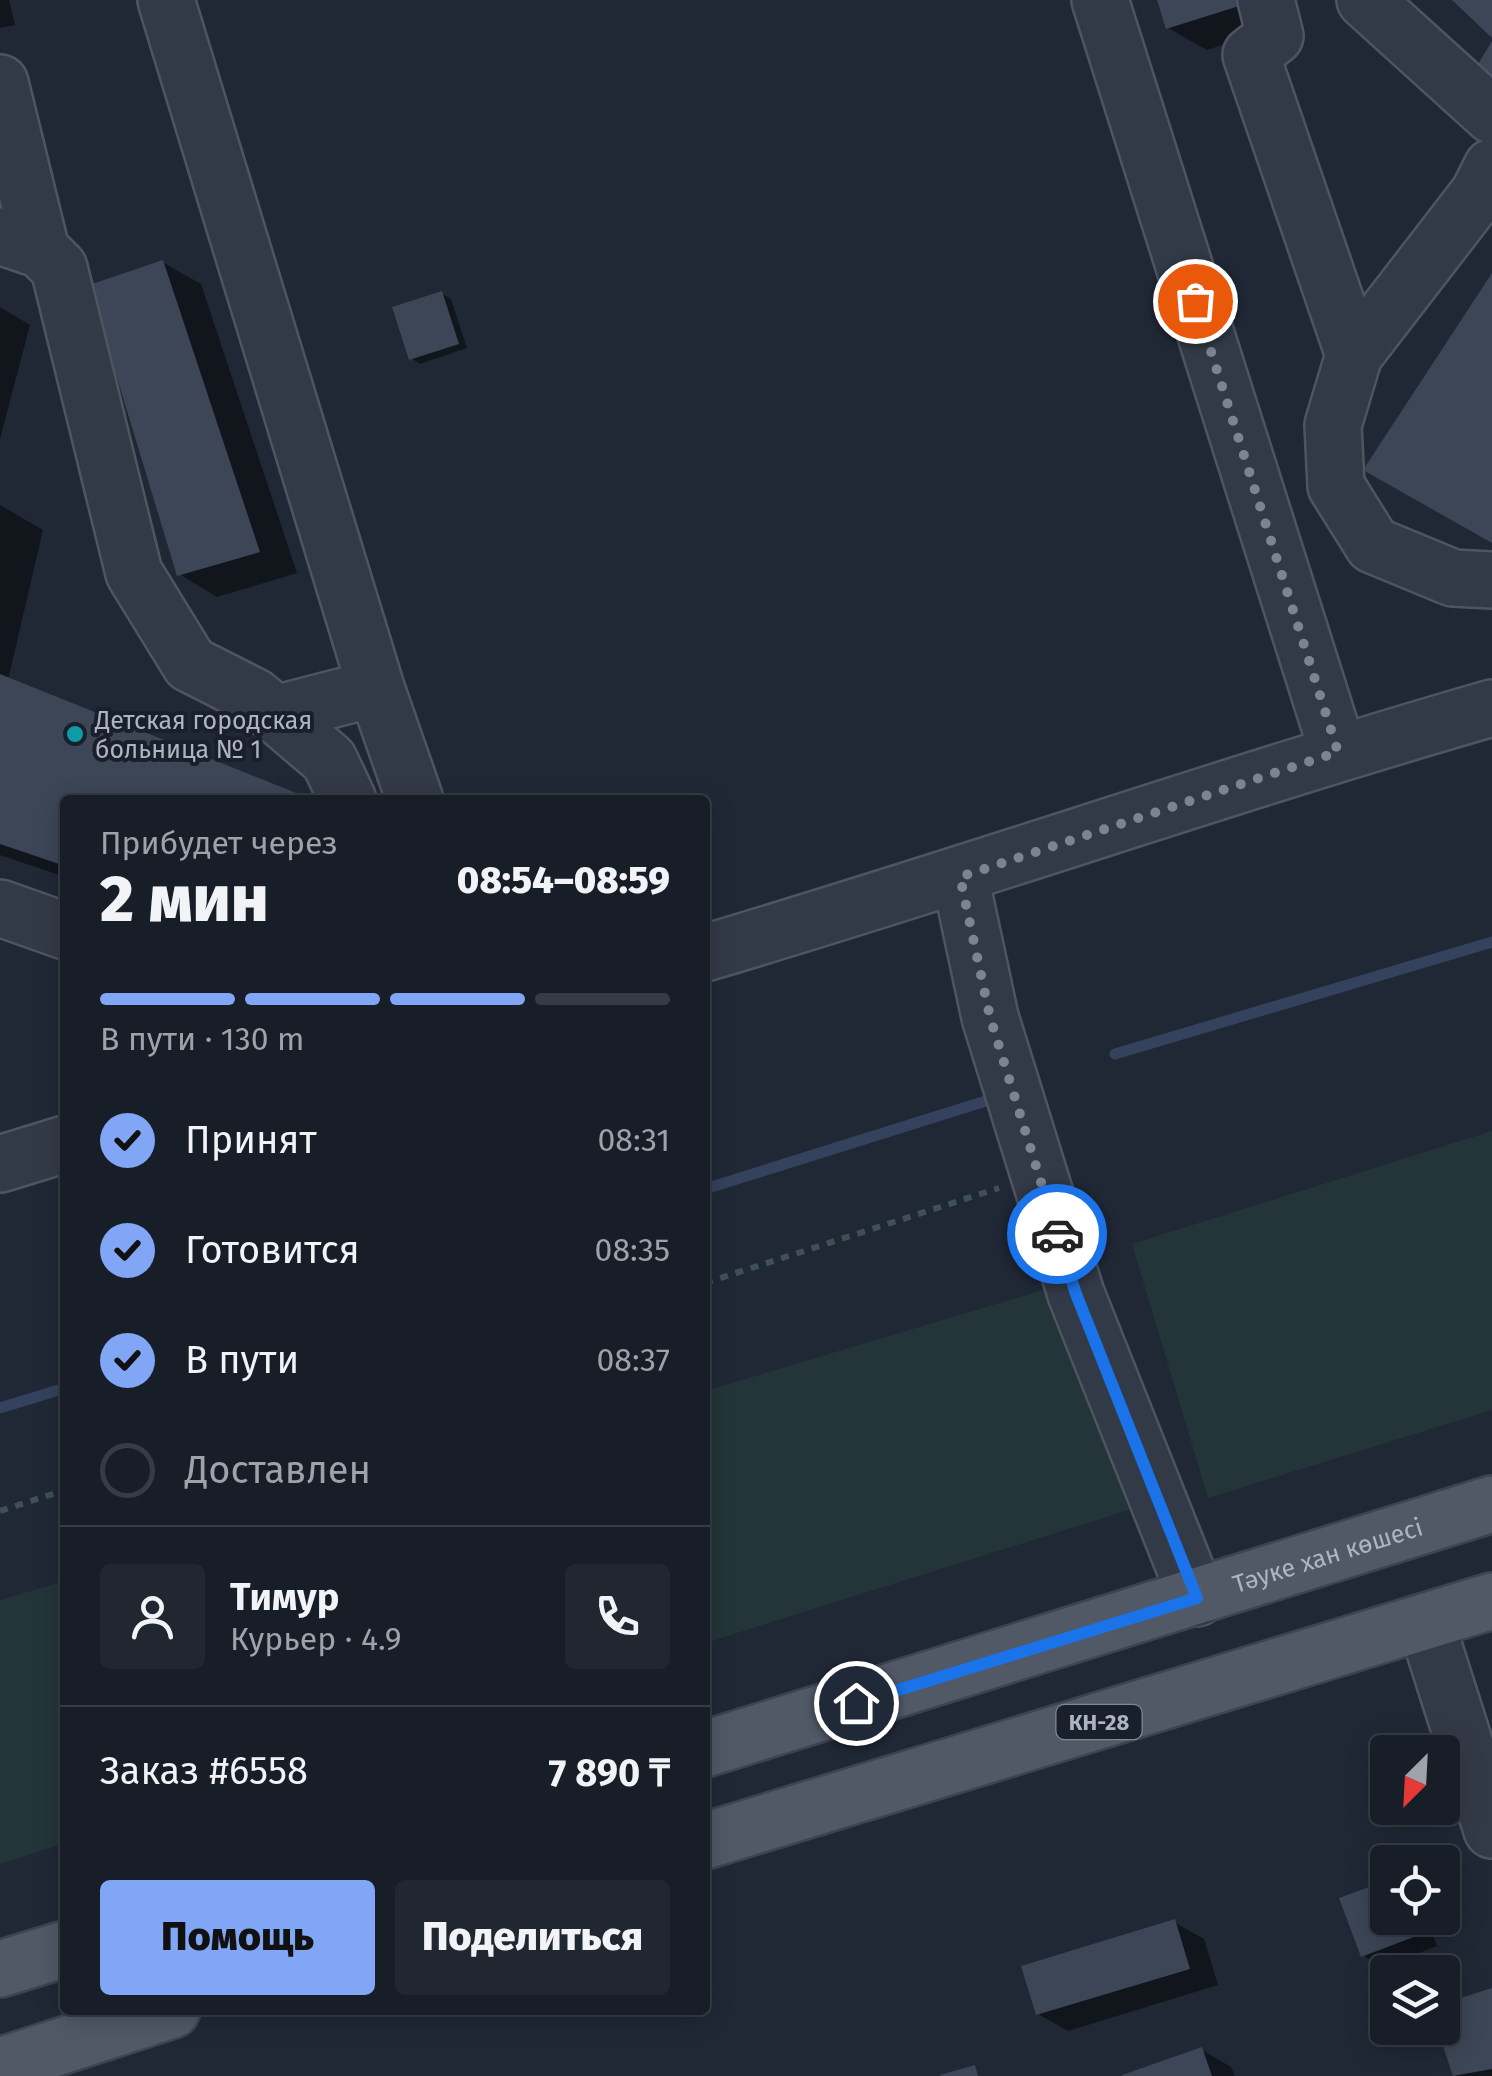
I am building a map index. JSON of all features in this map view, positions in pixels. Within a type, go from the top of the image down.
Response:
[{"type":"main road","name":"Тәуке хан көшесі","points":[[710,1747],[1492,1504]]},
{"type":"main road","name":"КН-28","points":[[710,1839],[1492,1602]]},
{"type":"main road","points":[[0,1970],[60,1951]]},
{"type":"main road","points":[[0,2066],[157,2015]]},
{"type":"street","points":[[166,0],[376,688],[413,795]]},
{"type":"street","points":[[1100,0],[1338,752]]},
{"type":"street","points":[[1266,0],[1274,36],[1251,55],[1354,355]]},
{"type":"street","points":[[1365,0],[1492,115]]},
{"type":"street","points":[[0,82],[20,243],[60,268],[134,573],[190,664],[255,697],[329,760],[346,795]]},
{"type":"street","points":[[1492,166],[1479,193],[1354,355],[1333,425],[1336,486],[1373,545],[1453,578],[1492,580]]},
{"type":"street","points":[[274,714],[376,688]]},
{"type":"street","points":[[710,952],[960,877],[1338,752],[1492,708]]},
{"type":"street","points":[[960,877],[990,1017],[1076,1294],[1197,1598]]},
{"type":"street","points":[[0,908],[60,928]]},
{"type":"street","points":[[0,1164],[60,1146]]},
{"type":"street","points":[[1426,1623],[1492,1830]]},
{"type":"path","points":[[710,1281],[1039,1175]]},
{"type":"path","points":[[0,1511],[60,1492]]},
{"type":"shaded area","points":[[1492,1131],[1492,1410],[1208,1498],[1132,1244]]},
{"type":"shaded area","points":[[1050,1288],[1129,1510],[710,1641],[710,1390]]},
{"type":"shaded area","points":[[60,1582],[60,1845],[0,1864],[0,1600]]},
{"type":"building","points":[[1157,0],[1255,0],[1255,1],[1166,29]]},
{"type":"building","points":[[1452,0],[1492,0],[1492,38]]},
{"type":"building","points":[[1492,41],[1492,80],[1477,66]]},
{"type":"building","points":[[163,260],[260,552],[177,576],[89,285]]},
{"type":"building","points":[[1492,273],[1492,543],[1363,470]]},
{"type":"building","points":[[442,291],[459,344],[409,360],[392,307]]},
{"type":"building","name":"Детская городская больница № 1","points":[[0,674],[301,795],[60,795],[60,864],[0,844]]},
{"type":"building","points":[[1370,1887],[1370,1935],[1419,1935],[1361,1957],[1339,1898]]},
{"type":"building","points":[[1175,1919],[1190,1969],[1036,2015],[1021,1966]]},
{"type":"building","points":[[1492,1988],[1492,2069],[1453,2076],[1443,2045],[1460,2045],[1460,1998]]},
{"type":"building","points":[[1202,2047],[1212,2076],[1122,2076],[1122,2075]]},
{"type":"building","points":[[975,2065],[978,2076],[940,2075]]},
{"type":"waterway","points":[[1115,1054],[1492,942]]},
{"type":"waterway","points":[[710,1187],[989,1100]]},
{"type":"waterway","points":[[0,1408],[60,1390]]},
{"type":"way so far","points":[[1057,1234],[990,1017],[960,877],[1338,752],[1195,301]]},
{"type":"place","name":"Детская городская больница № 1","points":[[75,734]]},
{"type":"route","points":[[856,1703],[1197,1598],[1076,1294],[1057,1234]]}]
